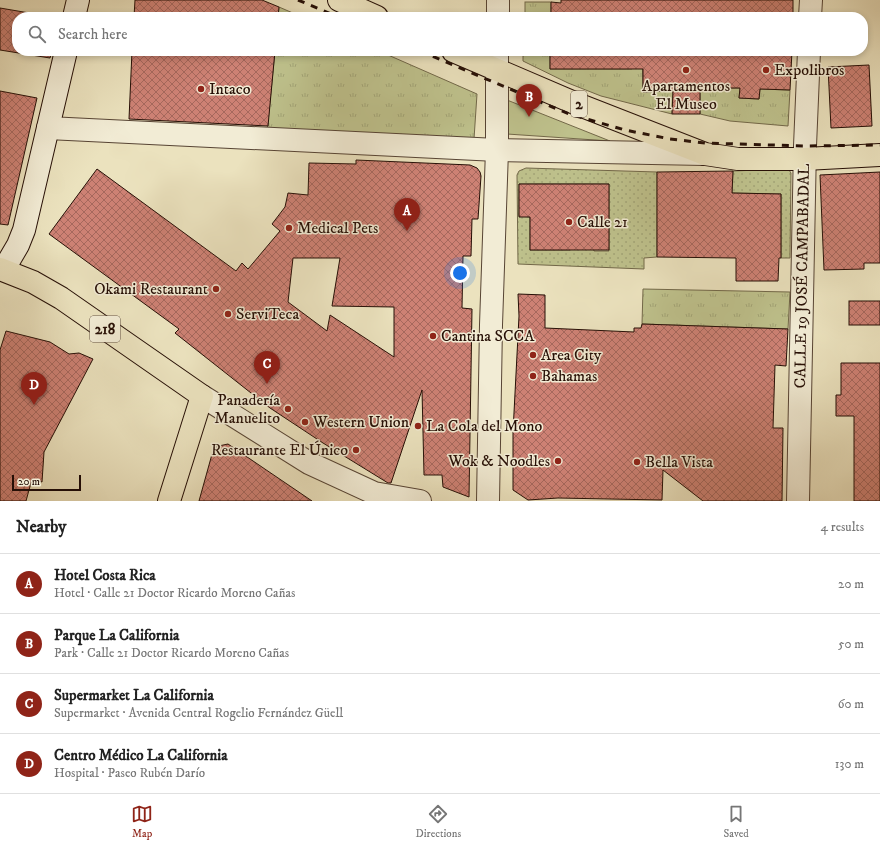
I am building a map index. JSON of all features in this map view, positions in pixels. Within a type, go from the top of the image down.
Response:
[{"type":"highway","points":[[339,0],[366,12]]},
{"type":"highway","name":"2","points":[[475,56],[497,61],[706,154],[738,159],[805,159],[880,154]]},
{"type":"highway","name":"218","points":[[1,271],[33,282],[61,298],[202,396]]},
{"type":"highway","points":[[169,501],[202,396]]},
{"type":"street","points":[[75,12],[78,0]]},
{"type":"street","points":[[498,0],[498,12]]},
{"type":"street","points":[[810,12],[811,0]]},
{"type":"street","points":[[1,271],[18,245],[24,230],[65,56]]},
{"type":"street","name":"CALLE 19 JOSÉ CAMPABADAL","points":[[798,501],[805,159],[809,56]]},
{"type":"street","points":[[488,501],[491,325],[497,150],[497,61]]},
{"type":"street","points":[[48,128],[497,150],[706,154]]},
{"type":"street","points":[[202,396],[309,463],[374,493],[420,501]]},
{"type":"green space","points":[[525,2],[551,2],[551,12],[525,12]]},
{"type":"green space","points":[[279,7],[290,12],[278,12]]},
{"type":"green space","points":[[275,56],[390,56],[477,94],[474,139],[267,132]]},
{"type":"green space","points":[[523,56],[550,56],[550,69],[632,69],[639,56],[642,56],[643,92],[673,91],[672,114],[601,96],[568,83],[523,61]]},
{"type":"green space","points":[[700,88],[740,88],[739,98],[759,99],[760,89],[790,90],[788,126],[730,121],[700,114]]},
{"type":"green space","points":[[507,100],[610,141],[507,134]]},
{"type":"green space","points":[[526,168],[657,172],[657,257],[644,258],[644,269],[518,264],[517,175],[519,171]],"holes":[[[519,184],[609,184],[609,251],[594,251],[593,227],[570,227],[570,250],[530,250],[530,217],[519,216]]]},
{"type":"green space","points":[[789,170],[791,173],[790,258],[781,258],[781,194],[732,193],[733,171]]},
{"type":"green space","points":[[643,289],[790,292],[788,329],[642,324]]},
{"type":"building","points":[[135,0],[262,0],[279,7],[278,12],[134,12]]},
{"type":"building","points":[[561,0],[793,0],[793,12],[551,12],[551,2],[561,3]]},
{"type":"building","points":[[0,8],[24,12],[12,12],[12,52],[0,50]]},
{"type":"building","points":[[38,56],[51,56],[50,58]]},
{"type":"building","name":"Intaco","points":[[132,56],[275,56],[268,126],[129,119]]},
{"type":"building","points":[[550,56],[792,56],[790,90],[760,89],[759,99],[739,98],[740,88],[700,88],[700,114],[672,114],[673,91],[643,92],[643,69],[550,69]]},
{"type":"building","points":[[869,65],[872,126],[831,128],[828,67]]},
{"type":"building","points":[[0,91],[37,98],[8,225],[0,224]]},
{"type":"building","points":[[356,160],[470,165],[477,168],[480,172],[478,219],[472,219],[471,256],[463,256],[462,308],[472,309],[469,497],[443,487],[442,475],[424,475],[422,390],[391,483],[388,483],[270,408],[175,333],[179,329],[49,234],[97,169],[236,271],[242,263],[248,269],[280,231],[272,224],[285,207],[288,193],[308,195],[309,163],[356,164]],"holes":[[[293,258],[340,258],[332,306],[394,307],[394,357],[330,315],[327,331],[288,302]]]},
{"type":"building","points":[[733,171],[732,193],[781,194],[781,258],[779,258],[778,281],[736,281],[736,258],[657,257],[657,172]]},
{"type":"building","points":[[880,172],[880,263],[864,263],[864,269],[824,270],[820,175]]},
{"type":"building","name":"Calle 21","points":[[519,184],[609,184],[609,250],[530,250],[530,217],[519,217]]},
{"type":"building","points":[[518,294],[545,295],[545,328],[634,332],[634,328],[641,328],[642,324],[788,329],[786,366],[775,365],[773,428],[783,428],[782,501],[703,501],[663,470],[662,500],[558,498],[528,500],[513,490],[513,432],[519,316]]},
{"type":"building","points":[[849,301],[880,301],[880,325],[849,325]]},
{"type":"building","points":[[6,331],[50,342],[69,354],[79,353],[93,359],[44,452],[42,482],[32,479],[26,501],[0,501],[0,350]]},
{"type":"building","points":[[841,363],[880,363],[880,501],[854,501],[854,416],[836,416],[836,395],[841,395]]},
{"type":"building","points":[[228,444],[312,501],[199,501],[214,447]]},
{"type":"railway","points":[[298,0],[326,12]]},
{"type":"railway","points":[[432,56],[569,114],[625,130],[670,139],[705,143],[805,146],[880,145]]},
{"type":"place","name":"Apartamentos El Museo","points":[[686,70]]},
{"type":"place","name":"Expolibros","points":[[766,70]]},
{"type":"place","name":"Intaco","points":[[201,89]]},
{"type":"place","name":"Parque La California","points":[[529,117]]},
{"type":"place","name":"Calle 21","points":[[569,222]]},
{"type":"place","name":"Medical Pets","points":[[289,228]]},
{"type":"place","name":"Hotel Costa Rica","points":[[407,231]]},
{"type":"place","name":"Okami Restaurant","points":[[216,289]]},
{"type":"place","name":"ServiTeca","points":[[228,314]]},
{"type":"place","name":"Cantina SCCA","points":[[433,336]]},
{"type":"place","name":"Area City","points":[[533,355]]},
{"type":"place","name":"Bahamas","points":[[533,376]]},
{"type":"place","name":"Supermarket La California","points":[[267,384]]},
{"type":"place","name":"Centro Médico La California","points":[[34,405]]},
{"type":"place","name":"Panadería Manuelito","points":[[288,409]]},
{"type":"place","name":"Western Union","points":[[305,422]]},
{"type":"place","name":"La Cola del Mono","points":[[418,426]]},
{"type":"place","name":"Restaurante El Único","points":[[356,450]]},
{"type":"place","name":"Wok & Noodles","points":[[558,461]]},
{"type":"place","name":"Bella Vista","points":[[637,462]]}]
